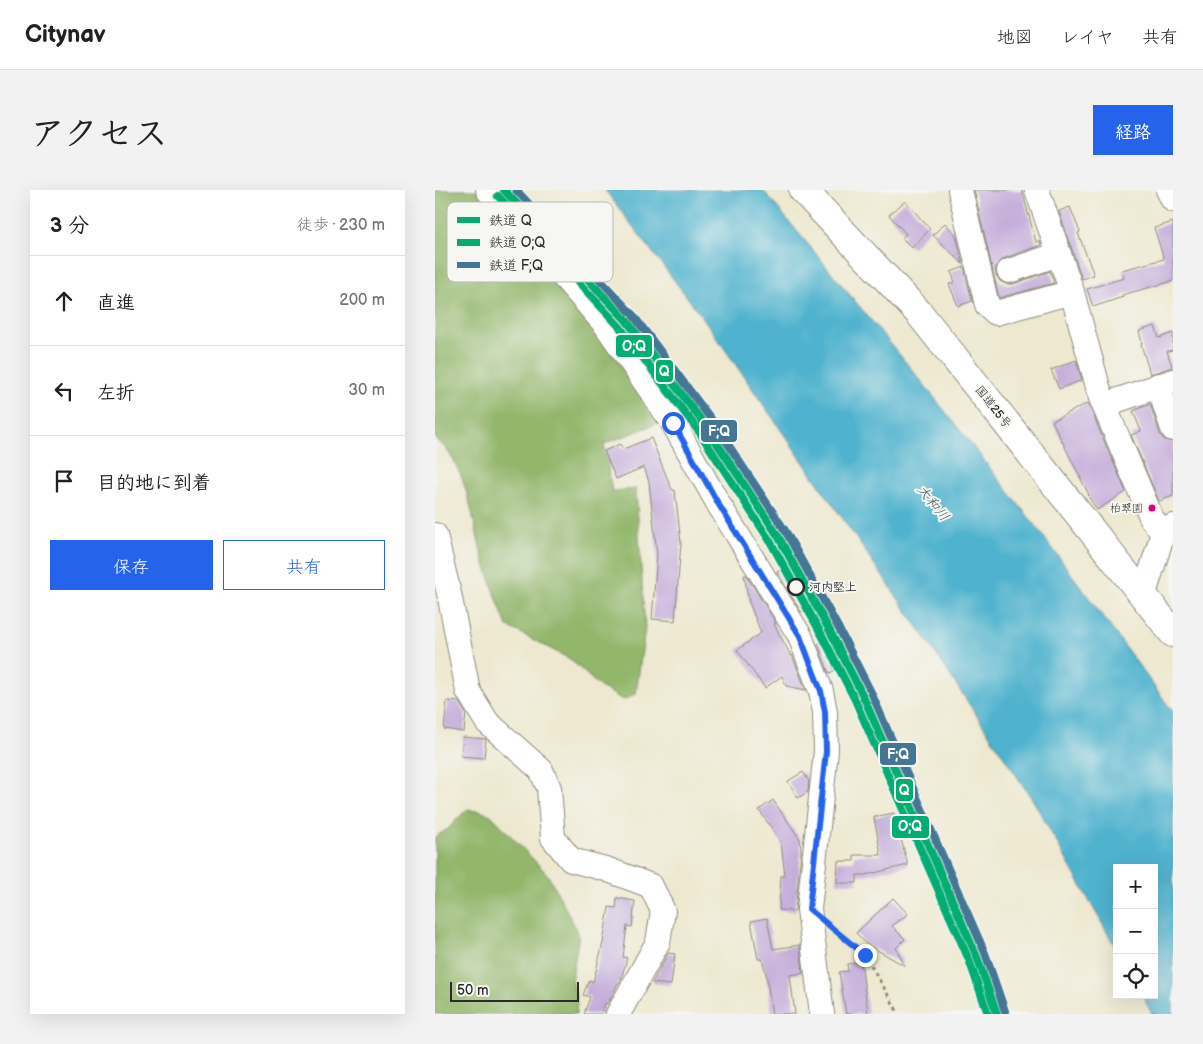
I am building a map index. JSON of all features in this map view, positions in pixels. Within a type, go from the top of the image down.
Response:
[{"type":"highway","name":"国道25号","points":[[803,190],[919,313],[1173,634]]},
{"type":"street","points":[[488,190],[498,202]]},
{"type":"street","points":[[960,190],[987,305],[996,313],[1072,292]]},
{"type":"street","points":[[1037,190],[1072,292],[1104,405],[1152,519],[1168,529],[1143,597]]},
{"type":"street","points":[[1168,190],[1173,200]]},
{"type":"street","points":[[1009,270],[1059,254]]},
{"type":"street","points":[[568,282],[605,324],[673,423],[719,505],[800,636],[821,691],[825,712],[826,751],[809,909],[822,1014]]},
{"type":"street","points":[[1104,405],[1165,383],[1173,428]]},
{"type":"street","points":[[435,535],[450,598],[468,691],[487,722],[541,770],[549,788],[553,838],[571,860],[606,869],[651,886],[663,911],[658,942],[618,1014]]},
{"type":"path","points":[[809,909],[865,955],[899,1014]]},
{"type":"green space","points":[[435,190],[476,190],[486,202],[447,202],[447,282],[554,282],[608,346],[659,423],[604,444],[612,491],[636,489],[645,628],[636,694],[623,700],[599,686],[570,659],[507,626],[484,561],[462,478],[446,449],[435,438]]},
{"type":"green space","points":[[466,810],[479,811],[491,815],[548,875],[579,934],[572,978],[577,1003],[576,1014],[435,1014],[435,837],[448,829]]},
{"type":"water","name":"大和川","points":[[605,190],[763,190],[918,377],[1042,534],[1173,712],[1173,1014],[1152,1014],[1144,999],[1158,999],[1158,864],[1113,864],[1113,943],[1034,802],[922,633],[706,322]]},
{"type":"building","points":[[974,190],[1022,190],[1036,242],[1040,241],[1041,245],[999,262],[995,269],[1000,281],[1006,284],[1013,284],[1050,271],[1054,283],[999,298]]},
{"type":"building","points":[[905,201],[930,229],[912,248],[902,238],[906,234],[889,215]]},
{"type":"building","points":[[1070,207],[1094,275],[1082,279],[1059,211]]},
{"type":"building","points":[[1173,222],[1173,281],[1122,295],[1123,297],[1093,307],[1087,289],[1124,278],[1122,270],[1164,259],[1154,228]]},
{"type":"building","points":[[945,223],[956,235],[963,264],[933,235]]},
{"type":"building","points":[[964,267],[972,301],[958,306],[949,284],[955,282],[951,272]]},
{"type":"building","points":[[1155,326],[1159,338],[1173,333],[1173,350],[1167,351],[1172,367],[1150,374],[1139,331]]},
{"type":"building","points":[[1076,360],[1082,380],[1059,389],[1051,370]]},
{"type":"building","points":[[1088,403],[1126,492],[1097,510],[1088,496],[1052,421]]},
{"type":"building","points":[[1150,404],[1160,434],[1164,440],[1173,442],[1173,496],[1159,501],[1131,435],[1141,431],[1133,411]]},
{"type":"building","points":[[651,438],[672,490],[675,490],[681,543],[675,621],[652,619],[657,554],[649,482],[644,467],[616,479],[604,451],[620,444],[623,449]]},
{"type":"building","points":[[784,569],[803,611],[801,612],[777,572]]},
{"type":"building","points":[[744,575],[746,575],[776,623],[774,624],[792,655],[806,690],[786,686],[782,676],[765,688],[737,650],[761,633],[749,602]]},
{"type":"building","points":[[822,642],[834,671],[829,673],[818,644]]},
{"type":"building","points":[[447,701],[459,702],[466,714],[464,732],[444,729]]},
{"type":"building","points":[[463,737],[486,739],[484,758],[461,756]]},
{"type":"building","points":[[803,772],[809,781],[808,792],[798,798],[788,781]]},
{"type":"building","points":[[773,800],[800,839],[801,851],[795,911],[779,910],[781,876],[785,876],[781,842],[759,810]]},
{"type":"building","points":[[894,813],[908,865],[865,875],[857,875],[857,883],[837,883],[838,861],[854,861],[854,855],[881,855],[874,817]]},
{"type":"building","points":[[617,898],[635,901],[632,927],[627,926],[623,957],[627,958],[621,980],[608,1004],[605,1003],[602,1014],[584,1014],[590,997],[583,995],[589,980],[593,982],[603,943],[609,907],[616,908]]},
{"type":"building","points":[[893,898],[908,914],[892,926],[905,939],[896,948],[905,966],[865,943],[856,933]]},
{"type":"building","points":[[767,918],[773,949],[800,945],[803,973],[790,975],[795,1014],[772,1014],[766,973],[762,959],[758,959],[751,921]]},
{"type":"building","points":[[668,953],[675,954],[671,985],[652,983]]},
{"type":"building","points":[[861,962],[868,1014],[846,1014],[839,972],[848,971],[847,964]]},
{"type":"rail line","name":"Q","points":[[504,190],[515,202]]},
{"type":"rail line","name":"F;Q","points":[[516,190],[527,202]]},
{"type":"rail line","name":"O;Q","points":[[498,196],[504,202]]},
{"type":"rail line","name":"O;Q","points":[[578,282],[619,326],[700,433],[770,541],[855,700],[969,960],[988,1014]]},
{"type":"rail line","name":"Q","points":[[590,282],[626,320],[707,428],[778,536],[863,696],[977,957],[997,1014]]},
{"type":"rail line","name":"F;Q","points":[[602,282],[633,315],[714,423],[786,532],[871,692],[985,953],[1005,1011]]},
{"type":"place","name":"柏翠園","points":[[1152,508]]},
{"type":"place","name":"河内堅上","points":[[796,587]]},
{"type":"route","points":[[673,423],[719,505],[800,636],[821,691],[825,712],[826,751],[809,909],[865,955]]}]
